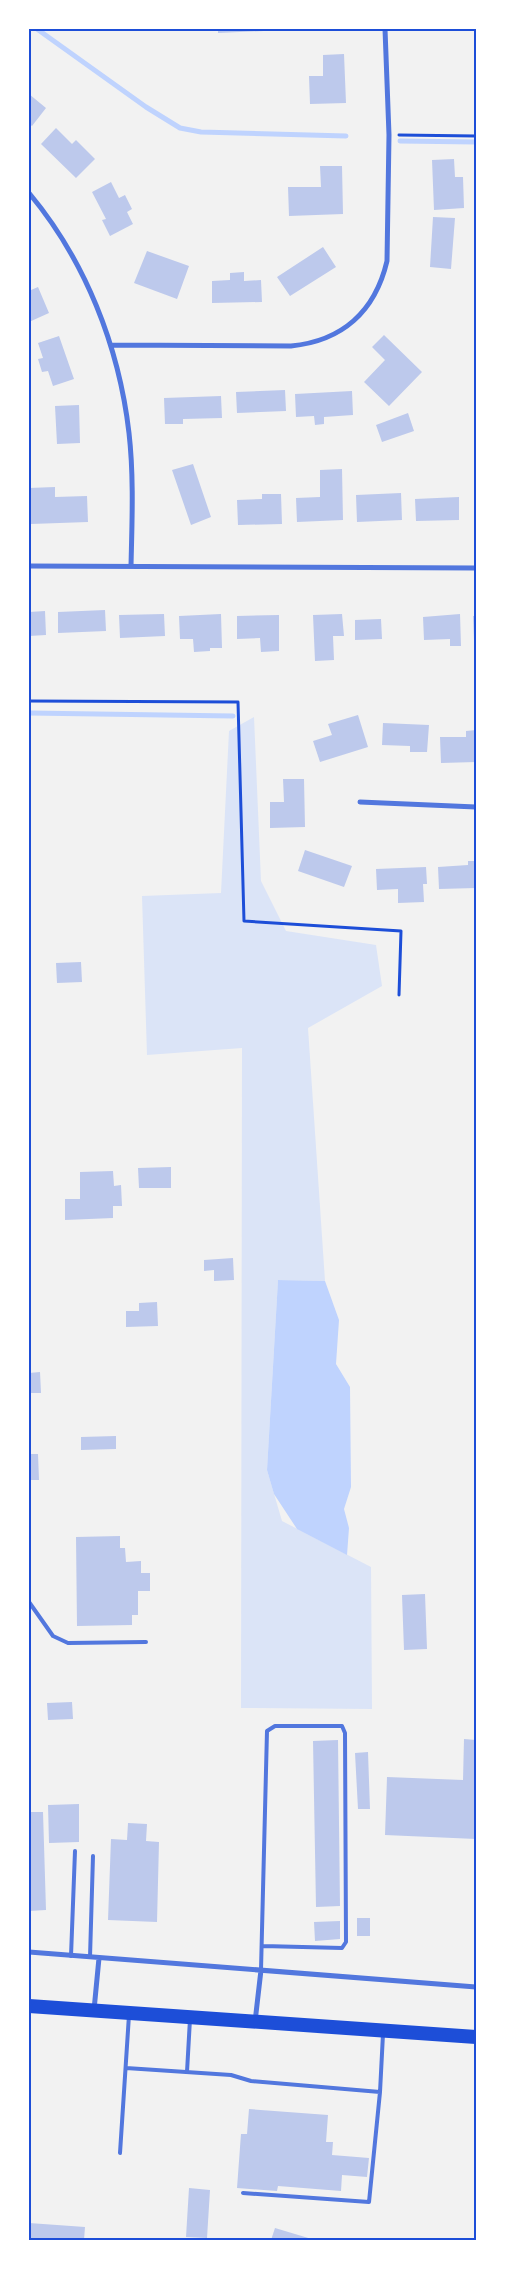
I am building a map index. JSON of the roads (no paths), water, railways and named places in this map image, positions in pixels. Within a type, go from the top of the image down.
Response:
[{"type":"highway","points":[[29,2006],[476,2037]]},
{"type":"street","points":[[111,345],[290,346],[309,344],[326,339],[344,329],[360,315],[372,301],[382,281],[385,268],[389,135],[385,29]]},
{"type":"street","points":[[29,193],[70,253],[98,309],[111,345],[123,392],[129,433],[132,477],[131,566]]},
{"type":"street","points":[[29,566],[476,568]]},
{"type":"street","points":[[360,802],[476,806]]},
{"type":"street","points":[[29,1952],[476,1987]]},
{"type":"street","points":[[94,2011],[99,1958]]},
{"type":"street","points":[[255,2022],[261,1970]]},
{"type":"lane","points":[[29,1602],[53,1636],[68,1643],[146,1642]]},
{"type":"lane","points":[[261,1970],[267,1731],[275,1726],[342,1726],[346,1733],[346,1942],[342,1948],[263,1946]]},
{"type":"lane","points":[[71,1956],[75,1851]]},
{"type":"lane","points":[[90,1957],[94,1856]]},
{"type":"lane","points":[[120,2153],[130,2013]]},
{"type":"lane","points":[[187,2072],[190,2017]]},
{"type":"lane","points":[[243,2193],[369,2202],[380,2092],[383,2031]]},
{"type":"lane","points":[[126,2068],[231,2075],[251,2081],[380,2092]]},
{"type":"water","points":[[278,1280],[325,1281],[339,1320],[336,1364],[350,1387],[351,1487],[344,1509],[349,1528],[347,1555],[297,1529],[274,1494],[267,1470]]},
{"type":"waterway","points":[[37,29],[146,107],[180,128],[201,132],[346,136]]},
{"type":"waterway","points":[[400,141],[476,142]]},
{"type":"waterway","points":[[29,713],[233,716]]}]
